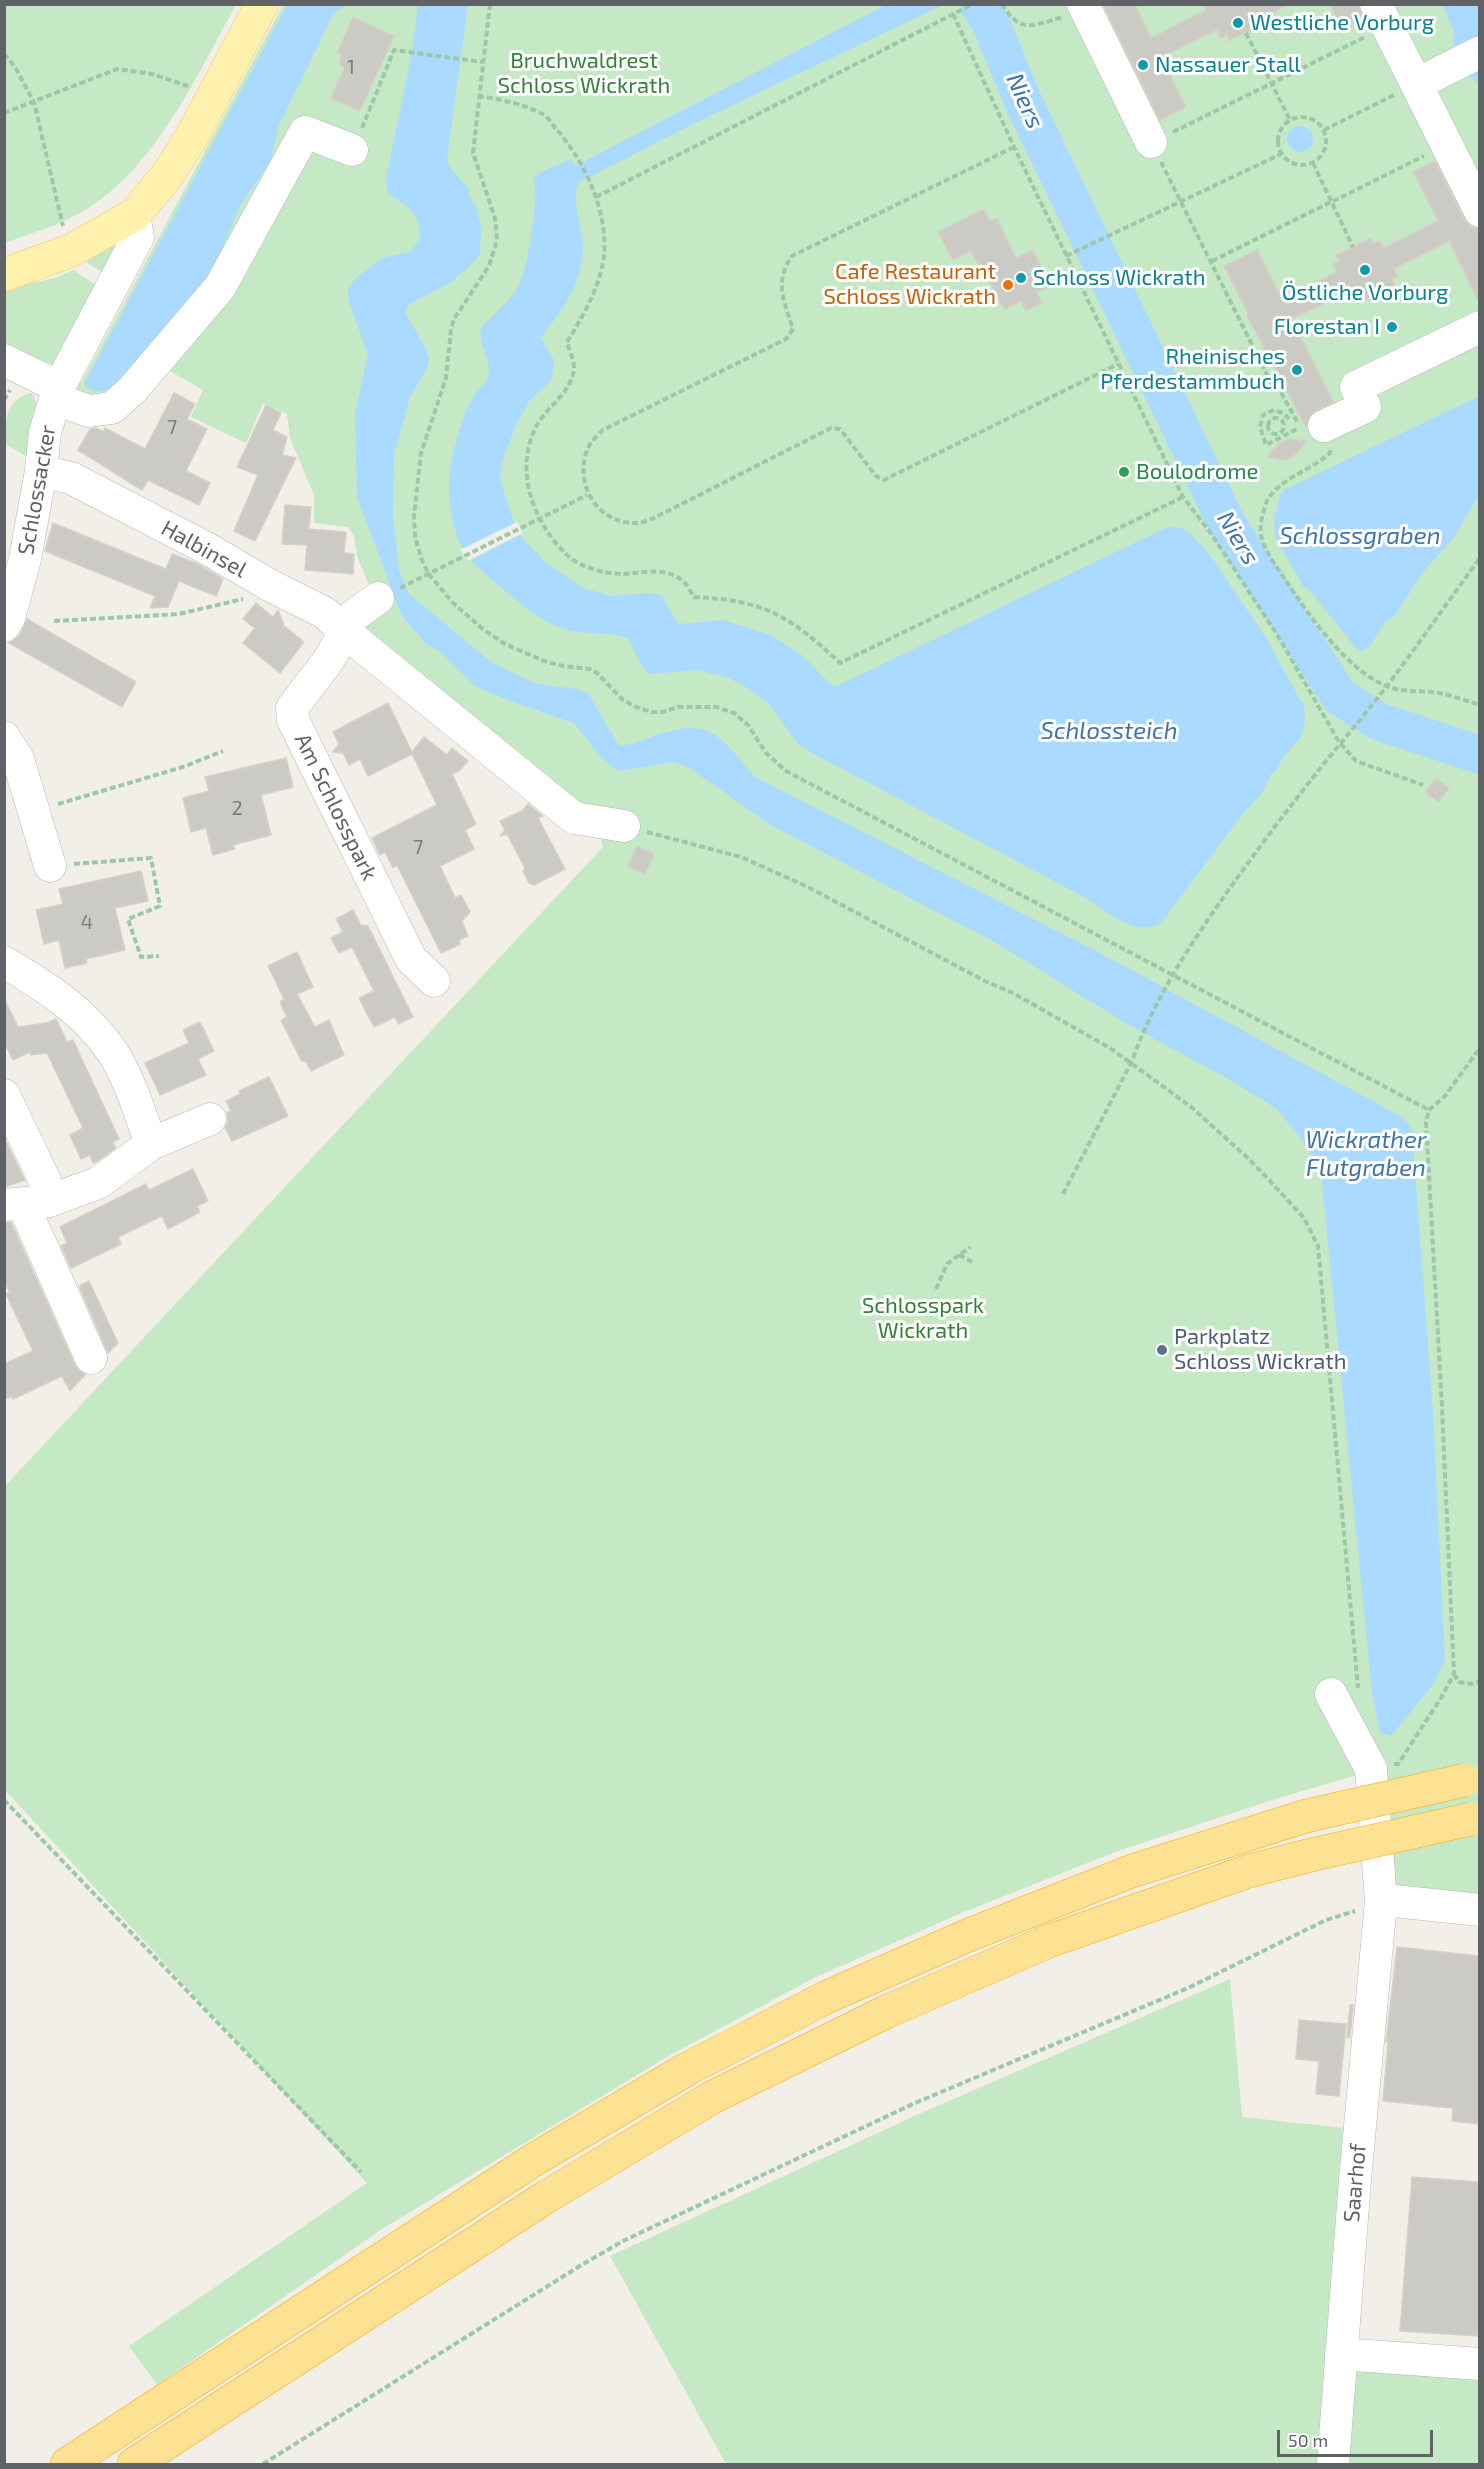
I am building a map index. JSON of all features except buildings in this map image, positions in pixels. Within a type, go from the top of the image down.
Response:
[{"type":"highway","points":[[67,2464],[535,2159],[687,2069],[828,1996],[971,1934],[1132,1871],[1306,1816],[1472,1779]]},
{"type":"highway","points":[[135,2464],[546,2198],[713,2097],[888,2011],[1049,1941],[1238,1875],[1311,1855],[1475,1819]]},
{"type":"main road","points":[[4,275],[72,250],[134,214],[166,177],[191,138],[262,4]]},
{"type":"street","points":[[1083,4],[1151,142]]},
{"type":"street","points":[[1376,4],[1479,211]]},
{"type":"street","points":[[1417,84],[1467,58]]},
{"type":"street","points":[[4,360],[89,411],[112,408],[133,389],[220,287],[305,132],[352,150]]},
{"type":"street","name":"Schlossacker","points":[[4,626],[9,618],[25,559],[41,471],[45,432],[57,393],[138,237],[134,214]]},
{"type":"street","points":[[1312,427],[1365,407],[1356,387],[1479,327]]},
{"type":"street","name":"Halbinsel","points":[[41,471],[71,478],[208,549],[271,586],[348,624],[574,818],[624,826]]},
{"type":"street","points":[[348,624],[378,598]]},
{"type":"street","name":"Am Schlosspark","points":[[348,624],[327,661],[292,708],[293,720],[411,959],[434,981]]},
{"type":"street","points":[[4,737],[18,759],[50,866]]},
{"type":"street","points":[[4,962],[45,986],[80,1014],[112,1051],[151,1144]]},
{"type":"street","points":[[4,1095],[45,1181],[26,1204]]},
{"type":"street","points":[[26,1204],[98,1183],[151,1144],[210,1119]]},
{"type":"street","points":[[26,1204],[92,1359]]},
{"type":"street","name":"Saarhof","points":[[1333,2464],[1381,1902],[1371,1769],[1345,1692]]},
{"type":"street","points":[[1381,1902],[1394,1901],[1479,1910]]},
{"type":"street","points":[[1341,2354],[1479,2364]]},
{"type":"path","points":[[490,4],[473,153],[495,218],[497,240],[489,266],[454,319],[446,378],[421,453],[415,496],[415,536],[421,558],[428,573],[453,603],[484,630],[505,644],[544,661],[597,673],[623,700],[636,707],[652,712],[663,712],[678,707],[716,707],[734,713],[748,725],[766,753],[786,771],[1429,1110]]},
{"type":"path","points":[[596,197],[974,4]]},
{"type":"path","points":[[1002,4],[1011,18],[1020,25],[1030,25],[1064,16],[1083,4]]},
{"type":"path","points":[[954,14],[1014,147],[1183,497],[1210,532],[1278,636],[1339,742],[1356,761],[1423,785]]},
{"type":"path","points":[[1246,33],[1290,120]]},
{"type":"path","points":[[1200,118],[1344,48]]},
{"type":"path","points":[[352,150],[394,50],[482,62]]},
{"type":"path","points":[[4,54],[15,67],[34,102],[63,227]]},
{"type":"path","points":[[4,113],[117,69],[152,74],[194,88]]},
{"type":"path","points":[[1324,130],[1417,84]]},
{"type":"path","points":[[478,96],[497,99],[545,116],[576,155],[596,197],[604,238],[603,261],[596,288],[567,342],[574,366],[568,388],[538,424],[528,448],[526,477],[538,518],[555,543],[576,563],[598,570],[623,574],[667,572],[686,583],[694,597],[746,602],[781,616],[811,636],[840,663],[1183,497]]},
{"type":"path","points":[[1297,117],[1310,118],[1324,130],[1326,146],[1319,159],[1313,164],[1292,164],[1281,154],[1278,139],[1284,125],[1290,120],[1297,117]]},
{"type":"path","points":[[1151,142],[1271,383],[1280,389],[1294,417],[1330,441],[1330,453],[1321,462],[1293,477],[1273,492],[1263,511],[1261,537],[1271,558],[1307,613],[1352,664],[1386,686],[1413,692],[1440,693],[1479,705]]},
{"type":"path","points":[[1014,147],[792,256],[781,276],[785,306],[793,329],[786,339],[603,430],[589,445],[585,457],[584,480],[587,495],[602,512],[619,521],[644,522],[831,428],[840,429],[876,477],[884,480],[1118,364]]},
{"type":"path","points":[[1066,255],[1281,154]]},
{"type":"path","points":[[1313,164],[1353,247]]},
{"type":"path","points":[[1212,261],[1404,166]]},
{"type":"path","points":[[57,230],[73,222]]},
{"type":"path","points":[[1288,419],[1281,411],[1268,411],[1261,421],[1261,433],[1266,445],[1280,435],[1312,427]]},
{"type":"path","points":[[1283,422],[1294,417]]},
{"type":"path","points":[[1268,430],[1270,420],[1279,418],[1284,427],[1280,435]]},
{"type":"path","points":[[1268,430],[1280,435]]},
{"type":"path","points":[[1261,433],[1268,430]]},
{"type":"path","points":[[411,582],[587,495]]},
{"type":"path","points":[[1063,1194],[1131,1061],[1138,1041],[1168,981],[1236,880],[1339,742],[1354,727],[1386,686],[1479,558]]},
{"type":"path","points":[[54,621],[179,614],[249,597],[271,586]]},
{"type":"path","points":[[33,812],[183,767],[223,751]]},
{"type":"path","points":[[624,826],[741,857],[806,886],[985,981],[1013,993],[1131,1061],[1190,1106],[1249,1159],[1304,1218],[1318,1246],[1345,1692]]},
{"type":"path","points":[[50,866],[151,858],[160,906],[128,919],[141,957],[159,956]]},
{"type":"path","points":[[1479,1048],[1445,1096],[1429,1110],[1426,1122],[1442,1396],[1454,1674],[1459,1682],[1479,1681]]},
{"type":"path","points":[[936,1289],[947,1264],[958,1254],[970,1248]]},
{"type":"path","points":[[958,1254],[972,1262]]},
{"type":"path","points":[[1398,1764],[1454,1674]]},
{"type":"path","points":[[4,1800],[361,2172]]},
{"type":"path","points":[[262,2464],[625,2240],[915,2103],[1188,1988],[1326,1920],[1381,1902]]},
{"type":"green space","points":[[4,5],[236,5],[172,118],[154,145],[133,170],[110,192],[85,210],[56,224],[5,243]]},
{"type":"green space","name":"Schlosspark Wickrath","points":[[283,5],[1479,5],[1479,1910],[1394,1901],[1357,1775],[1272,1800],[1115,1852],[964,1912],[816,1977],[672,2054],[382,2229],[157,2385],[129,2346],[367,2183],[5,1790],[5,1486],[603,847],[597,822],[360,638],[369,585],[357,556],[354,536],[348,527],[314,523],[314,495],[290,438],[287,414],[263,403],[246,443],[191,417],[203,390],[170,371],[111,404],[77,403],[73,377],[81,383]]},
{"type":"green space","points":[[118,243],[109,276],[87,261]]},
{"type":"green space","points":[[73,270],[96,285],[56,365],[42,361],[5,342],[5,289],[55,278]]},
{"type":"green space","points":[[32,393],[37,405],[28,457],[5,444],[5,427],[8,412],[16,400]]},
{"type":"green space","points":[[1230,1979],[1242,2117],[1343,2128],[1323,2464],[726,2464],[610,2256],[919,2114]]},
{"type":"green space","points":[[1350,2366],[1479,2374],[1479,2464],[1341,2464]]},
{"type":"water","points":[[287,5],[346,5],[334,13],[279,125],[270,162],[240,206],[215,265],[199,291],[115,389],[94,391],[84,384]]},
{"type":"water","name":"Wickrather Flutgraben","points":[[418,5],[468,5],[447,158],[450,168],[468,188],[470,198],[476,206],[481,227],[480,254],[471,265],[451,282],[408,305],[406,314],[425,347],[429,361],[410,397],[394,454],[393,516],[399,570],[409,594],[492,663],[537,684],[576,689],[588,693],[619,746],[678,729],[693,728],[716,735],[755,777],[1100,953],[1402,1117],[1412,1129],[1433,1414],[1445,1662],[1432,1686],[1391,1736],[1380,1733],[1372,1694],[1321,1172],[1302,1140],[1277,1109],[1232,1081],[1127,1024],[998,944],[769,824],[688,767],[673,762],[619,771],[602,759],[574,723],[507,700],[475,686],[440,652],[425,643],[402,616],[357,497],[355,413],[368,355],[348,299],[348,289],[355,279],[382,258],[409,252],[418,242],[420,235],[418,222],[411,210],[388,193],[386,178],[412,52]]},
{"type":"water","name":"Schlossteich","points":[[886,5],[943,5],[697,122],[579,182],[576,196],[583,243],[580,267],[569,298],[541,339],[554,360],[553,375],[549,382],[529,401],[515,427],[502,462],[500,479],[514,523],[522,538],[544,561],[583,588],[611,596],[647,593],[662,595],[676,622],[680,624],[723,620],[771,635],[803,656],[832,686],[839,685],[1168,527],[1181,528],[1190,533],[1210,555],[1268,641],[1300,700],[1304,703],[1305,722],[1301,737],[1282,759],[1277,770],[1270,775],[1260,795],[1244,812],[1161,923],[1151,927],[1131,925],[1112,916],[1086,898],[814,754],[798,744],[768,703],[729,678],[698,670],[649,674],[641,665],[628,638],[569,630],[545,620],[517,601],[470,559],[457,536],[453,523],[449,480],[453,454],[468,408],[475,394],[486,382],[489,370],[481,341],[481,328],[510,298],[522,278],[534,215],[533,179],[547,169],[571,159],[575,166]]},
{"type":"water","points":[[1442,5],[1479,5],[1479,84],[1464,72],[1453,49],[1454,31]]},
{"type":"water","points":[[1300,126],[1309,130],[1313,139],[1309,148],[1300,152],[1291,148],[1287,139],[1291,130]]},
{"type":"water","name":"Schlossgraben","points":[[1479,396],[1479,498],[1454,537],[1423,572],[1395,615],[1385,622],[1369,647],[1361,651],[1356,648],[1307,587],[1301,587],[1300,579],[1277,542],[1274,520],[1280,495],[1284,490]]},
{"type":"pier","points":[[517,522],[523,533],[468,561],[460,550]]},
{"type":"waterway","name":"Niers","points":[[979,4],[992,26],[1023,101],[1226,522],[1340,697],[1380,722],[1480,755]]},
{"type":"place","name":"Westliche Vorburg","points":[[1238,23]]},
{"type":"place","name":"Nassauer Stall","points":[[1143,65]]},
{"type":"place","name":"Östliche Vorburg","points":[[1365,270]]},
{"type":"place","name":"Schloss Wickrath","points":[[1021,278]]},
{"type":"place","name":"Cafe Restaurant Schloss Wickrath","points":[[1008,285]]},
{"type":"place","name":"Florestan I","points":[[1392,327]]},
{"type":"place","name":"Rheinisches Pferdestammbuch","points":[[1297,370]]},
{"type":"place","name":"Boulodrome","points":[[1124,472]]},
{"type":"place","name":"Parkplatz Schloss Wickrath","points":[[1162,1350]]},
{"type":"park label","name":"Bruchwaldrest Schloss Wickrath","points":[[584,74]]}]
